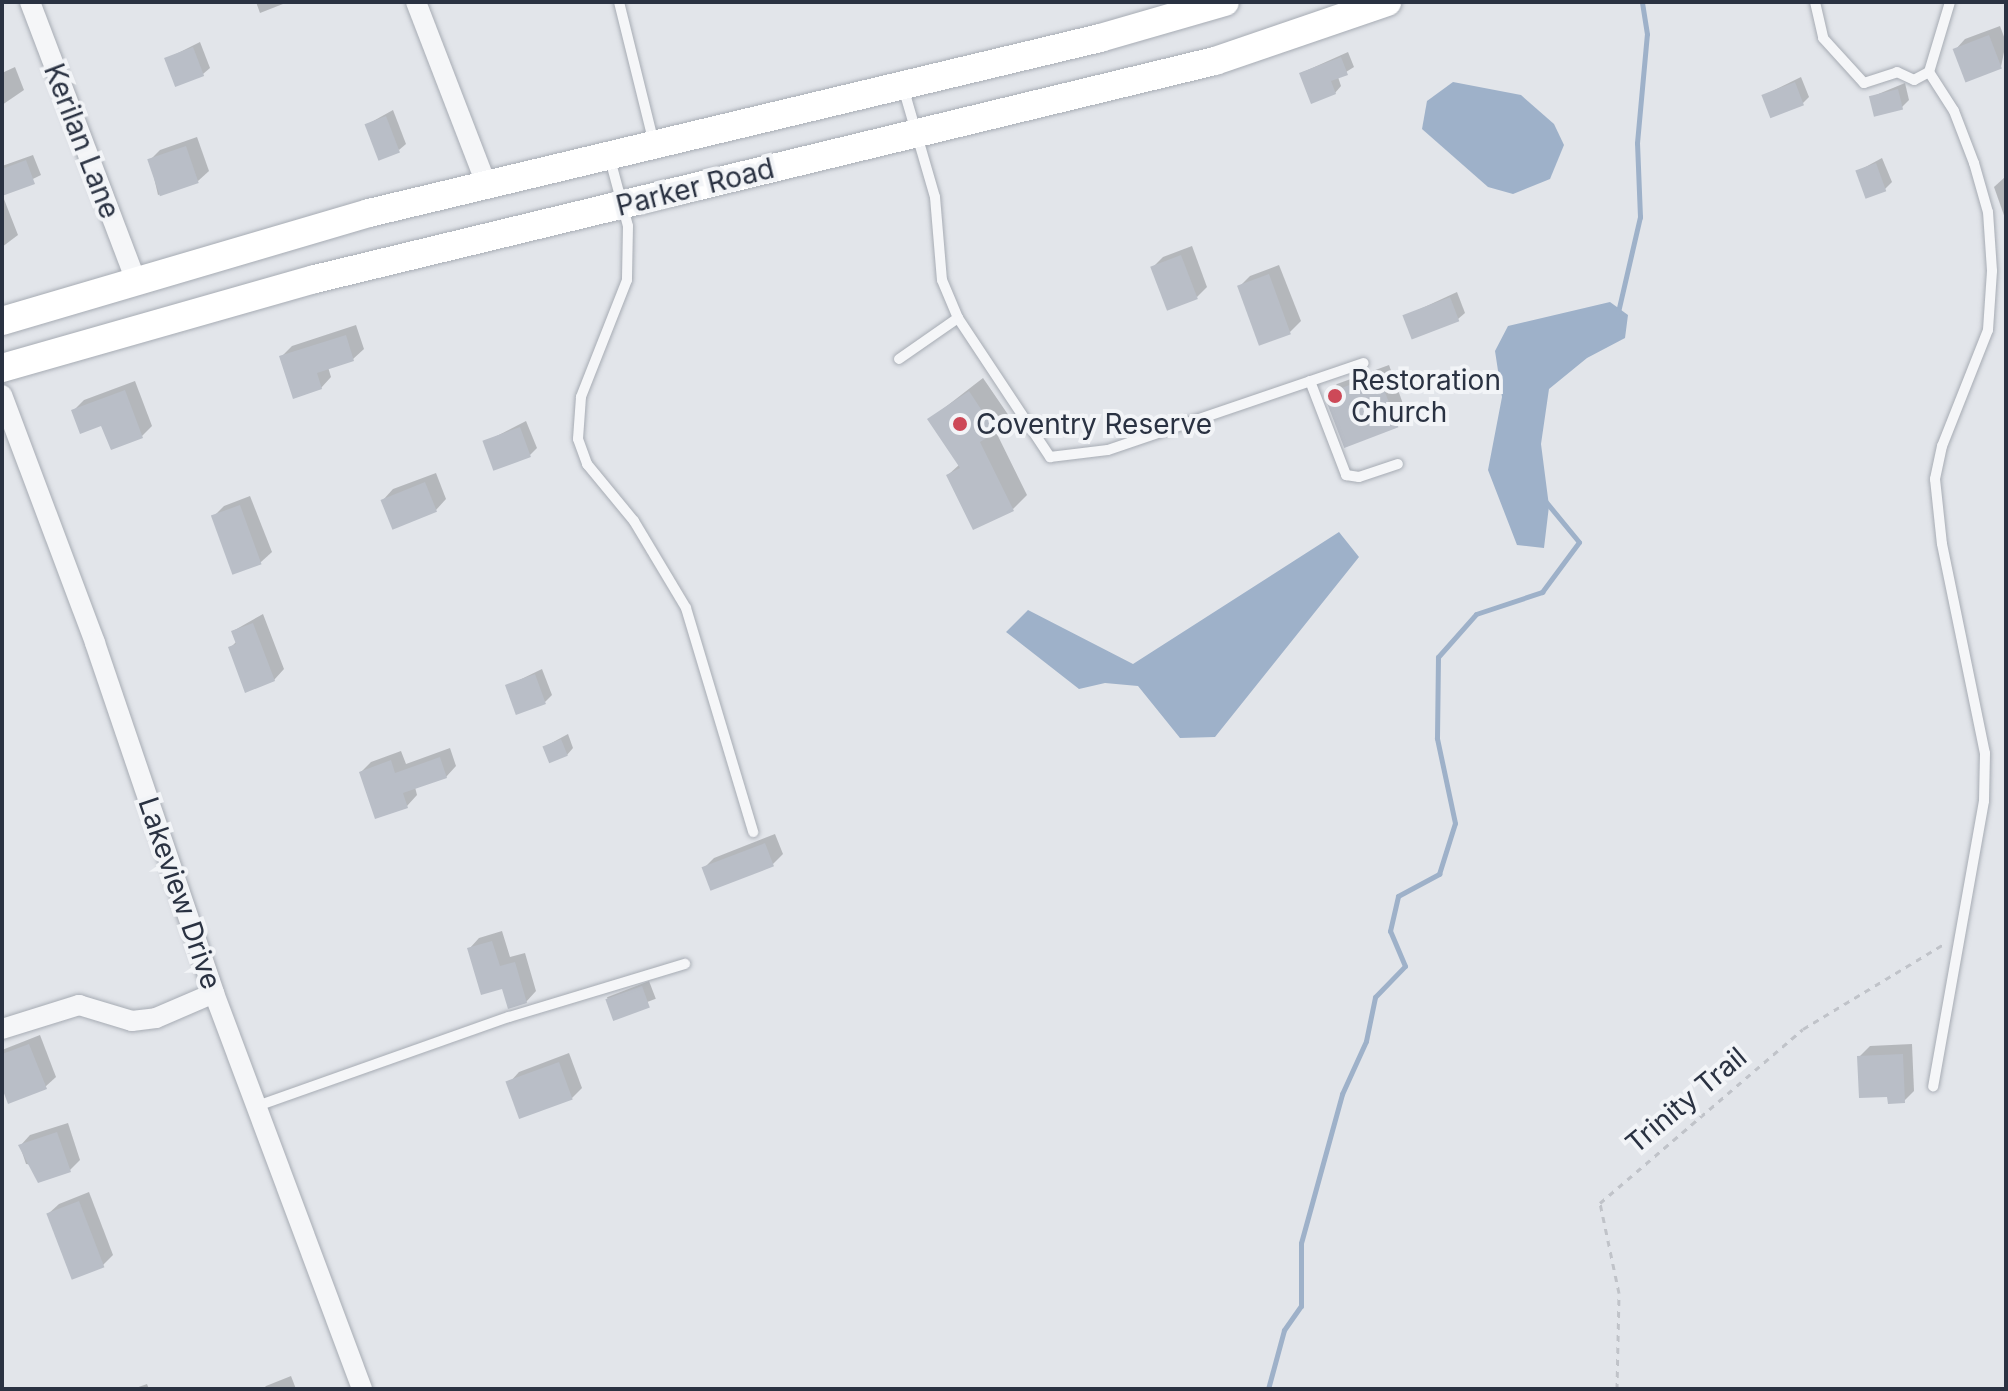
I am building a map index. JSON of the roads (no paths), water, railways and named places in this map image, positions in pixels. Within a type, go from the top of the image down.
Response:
[{"type":"main road","name":"Parker Road","points":[[2,321],[135,279],[486,183],[903,85],[1225,2]]},
{"type":"main road","name":"Parker Road","points":[[2,368],[315,279],[1215,61],[1387,2]]},
{"type":"street","name":"Kerilan Lane","points":[[30,2],[135,279]]},
{"type":"street","points":[[416,2],[486,183]]},
{"type":"street","name":"Lakeview Drive","points":[[2,395],[95,643],[214,993],[362,1389]]},
{"type":"street","points":[[2,1029],[79,1005],[132,1021],[156,1018],[214,993]]},
{"type":"lane","points":[[619,2],[654,143]]},
{"type":"lane","points":[[1815,2],[1823,38],[1855,79],[1864,83],[1897,72],[1914,80],[1929,72],[1950,2]]},
{"type":"lane","points":[[1929,72],[1954,111],[1974,163],[1988,212],[1992,271],[1988,330],[1942,446],[1935,479],[1942,544],[1985,753],[1984,801],[1933,1086]]},
{"type":"lane","points":[[903,85],[935,197],[942,280],[958,318],[1050,457],[1108,450],[1364,363]]},
{"type":"lane","points":[[608,153],[623,205],[627,280],[581,397],[578,439],[587,464],[634,521],[686,608],[753,832]]},
{"type":"lane","points":[[899,359],[958,318]]},
{"type":"lane","points":[[1310,381],[1346,475],[1359,477],[1398,464]]},
{"type":"lane","points":[[257,1106],[509,1017],[685,964]]},
{"type":"water","points":[[1453,82],[1521,95],[1554,124],[1564,145],[1550,179],[1513,194],[1488,187],[1422,129],[1427,101]]},
{"type":"water","points":[[1610,302],[1628,315],[1625,338],[1587,358],[1549,389],[1541,444],[1549,506],[1544,548],[1517,545],[1488,470],[1502,397],[1495,351],[1508,326]]},
{"type":"water","points":[[1339,532],[1359,557],[1215,737],[1180,738],[1138,686],[1105,683],[1079,689],[1006,632],[1028,610],[1133,664]]},
{"type":"waterway","points":[[1618,312],[1640,217],[1637,143],[1647,34],[1642,2]]},
{"type":"waterway","points":[[1268,1389],[1284,1330],[1301,1306],[1301,1243],[1342,1094],[1366,1041],[1375,997],[1405,966],[1390,931],[1398,896],[1439,874],[1455,823],[1437,738],[1438,657],[1476,614],[1542,592],[1579,542],[1546,502]]},
{"type":"place","name":"Restoration Church","points":[[1335,396]]},
{"type":"place","name":"Coventry Reserve","points":[[960,424]]}]
